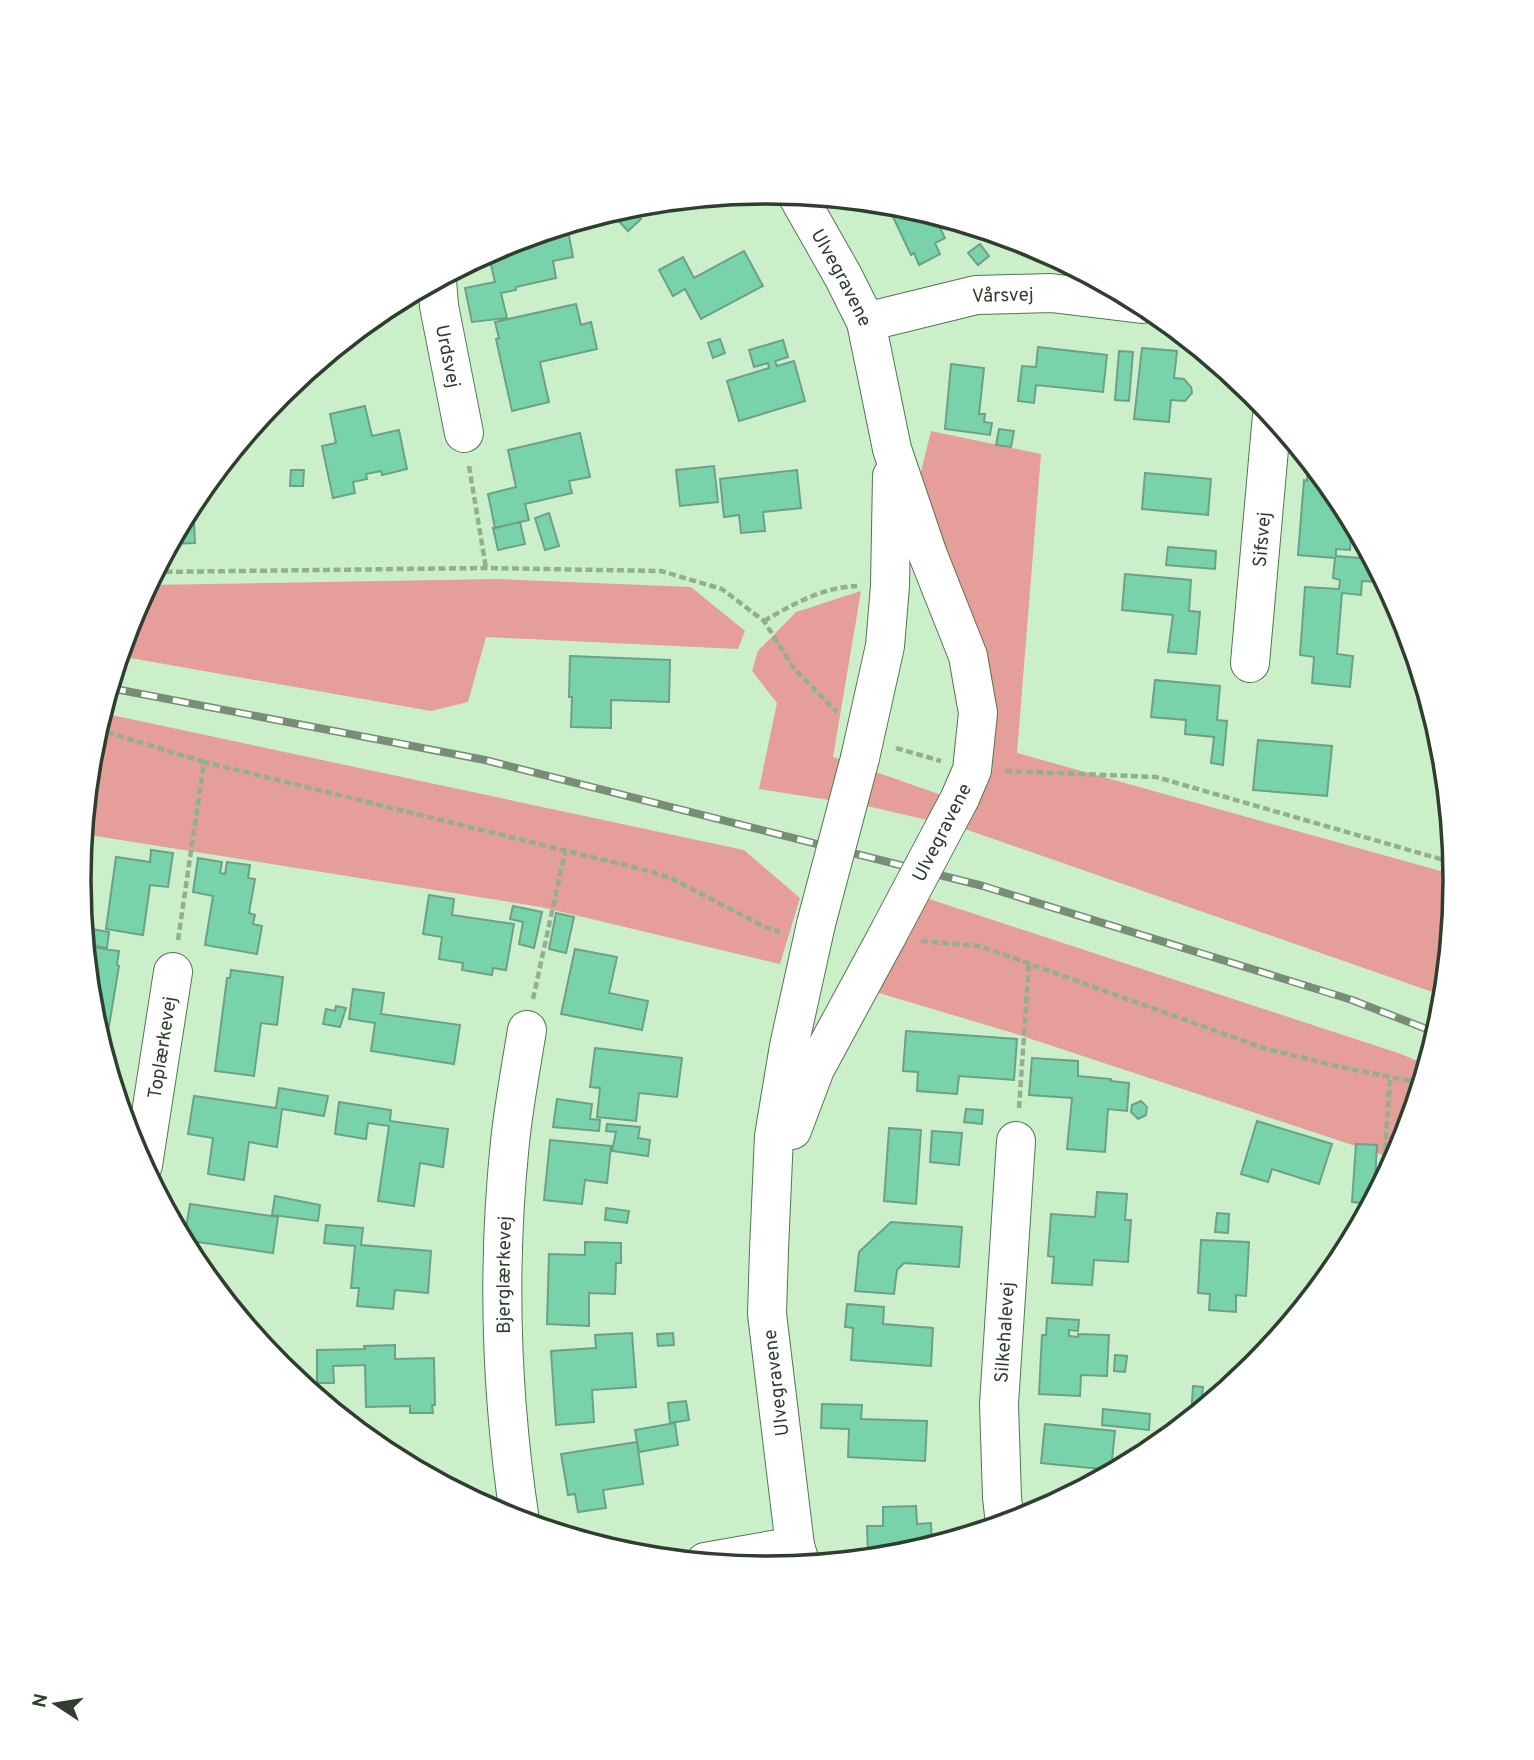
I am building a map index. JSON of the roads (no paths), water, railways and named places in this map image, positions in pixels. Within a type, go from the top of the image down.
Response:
[{"type":"street","name":"Ulvegravene","points":[[772,1199],[788,1143],[815,1069],[966,784],[978,713],[968,656],[928,555],[892,449],[866,322],[803,205]]},
{"type":"street","name":"Urdsvej","points":[[438,290],[464,433]]},
{"type":"street","name":"Vårsvej","points":[[866,322],[976,295],[1051,293],[1110,298]]},
{"type":"street","name":"Sifsvej","points":[[1250,663],[1271,429]]},
{"type":"street","name":"Ulvegravene","points":[[798,1555],[767,1314],[774,1136],[789,1046],[816,926],[862,749],[885,646],[890,586],[892,449]]},
{"type":"street","name":"Toplærkevej","points":[[146,1147],[173,972]]},
{"type":"street","name":"Bjerglærkevej","points":[[518,1509],[504,1363],[503,1248],[510,1140],[527,1030]]},
{"type":"street","name":"Silkehalevej","points":[[1004,1513],[999,1404],[1016,1141]]},
{"type":"railway","points":[[119,690],[485,760],[983,886],[1352,1000],[1426,1029]]}]
